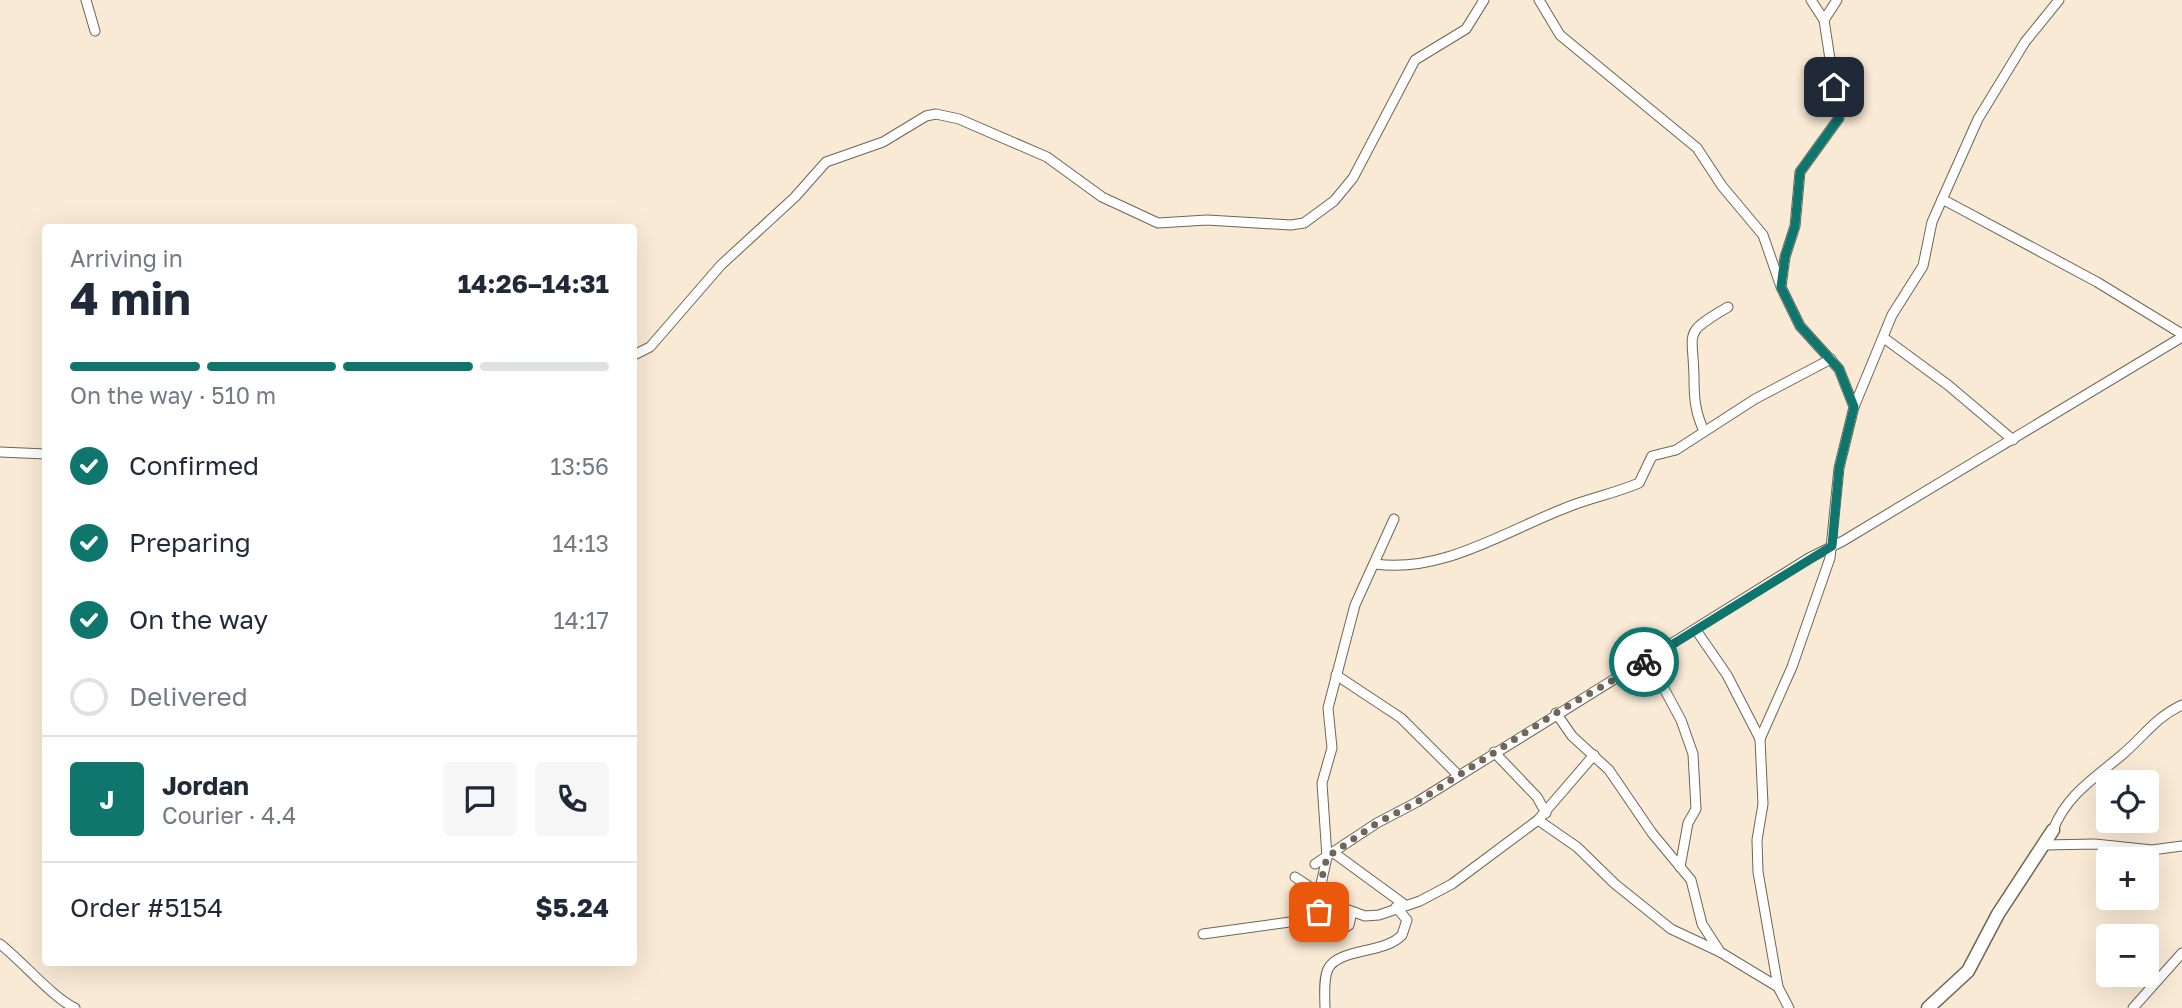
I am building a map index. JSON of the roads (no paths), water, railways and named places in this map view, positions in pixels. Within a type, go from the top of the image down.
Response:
[{"type":"street","points":[[86,0],[95,31]]},
{"type":"street","points":[[637,354],[650,347],[720,265],[795,197],[826,162],[883,142],[926,116],[943,115],[959,119],[1047,157],[1102,197],[1158,223],[1207,220],[1291,225],[1304,223],[1334,201],[1353,178],[1415,60],[1466,29],[1484,0]]},
{"type":"street","points":[[1539,0],[1560,34],[1697,148],[1765,238],[1781,287],[1800,326],[1839,369],[1854,407]]},
{"type":"street","points":[[1781,287],[1785,257],[1795,226],[1800,172],[1839,118],[1824,20],[1811,0]]},
{"type":"street","points":[[1824,20],[1836,0]]},
{"type":"street","points":[[1760,739],[1792,667],[1832,546],[1839,468],[1854,407],[1892,315],[1923,266],[1932,222],[1972,131],[2030,33],[2059,0]]},
{"type":"street","points":[[1315,864],[1556,713],[2182,336],[2098,282],[1942,200]]},
{"type":"street","points":[[1704,431],[1693,400],[1690,340],[1700,324],[1728,307]]},
{"type":"street","points":[[1884,338],[1948,385],[2012,440]]},
{"type":"street","points":[[1375,564],[1398,567],[1436,559],[1572,506],[1625,489],[1642,481],[1652,456],[1676,450],[1704,431],[1831,359]]},
{"type":"street","points":[[0,452],[42,454]]},
{"type":"street","points":[[1322,927],[1319,893],[1331,855],[1322,782],[1332,748],[1327,713],[1355,605],[1394,519]]},
{"type":"street","points":[[1696,630],[1727,674],[1760,739],[1763,804],[1757,840],[1758,872],[1777,987],[1789,1008]]},
{"type":"street","points":[[1648,659],[1681,720],[1693,754],[1696,809],[1688,824],[1680,867]]},
{"type":"street","points":[[1336,675],[1401,719],[1458,775]]},
{"type":"street","points":[[1928,1008],[1968,971],[1998,914],[2045,845],[2066,806],[2083,785],[2123,754],[2161,715],[2182,705]]},
{"type":"street","points":[[1556,713],[1572,736],[1609,770],[1652,833],[1691,880],[1702,924],[1720,952]]},
{"type":"street","points":[[1494,752],[1531,789],[1546,813]]},
{"type":"street","points":[[1295,877],[1352,912],[1373,916],[1431,896],[1452,884],[1538,820],[1594,755]]},
{"type":"street","points":[[1538,820],[1577,847],[1615,884],[1671,929],[1720,952],[1777,987]]},
{"type":"street","points":[[2045,845],[2095,844],[2152,850],[2182,846]]},
{"type":"street","points":[[1325,1008],[1326,972],[1334,962],[1382,947],[1402,935],[1407,920],[1401,906],[1331,855]]},
{"type":"street","points":[[1203,934],[1286,922],[1346,930],[1352,912]]},
{"type":"street","points":[[0,944],[38,975],[62,1001],[75,1008]]},
{"type":"street","points":[[2133,1008],[2182,953]]}]
